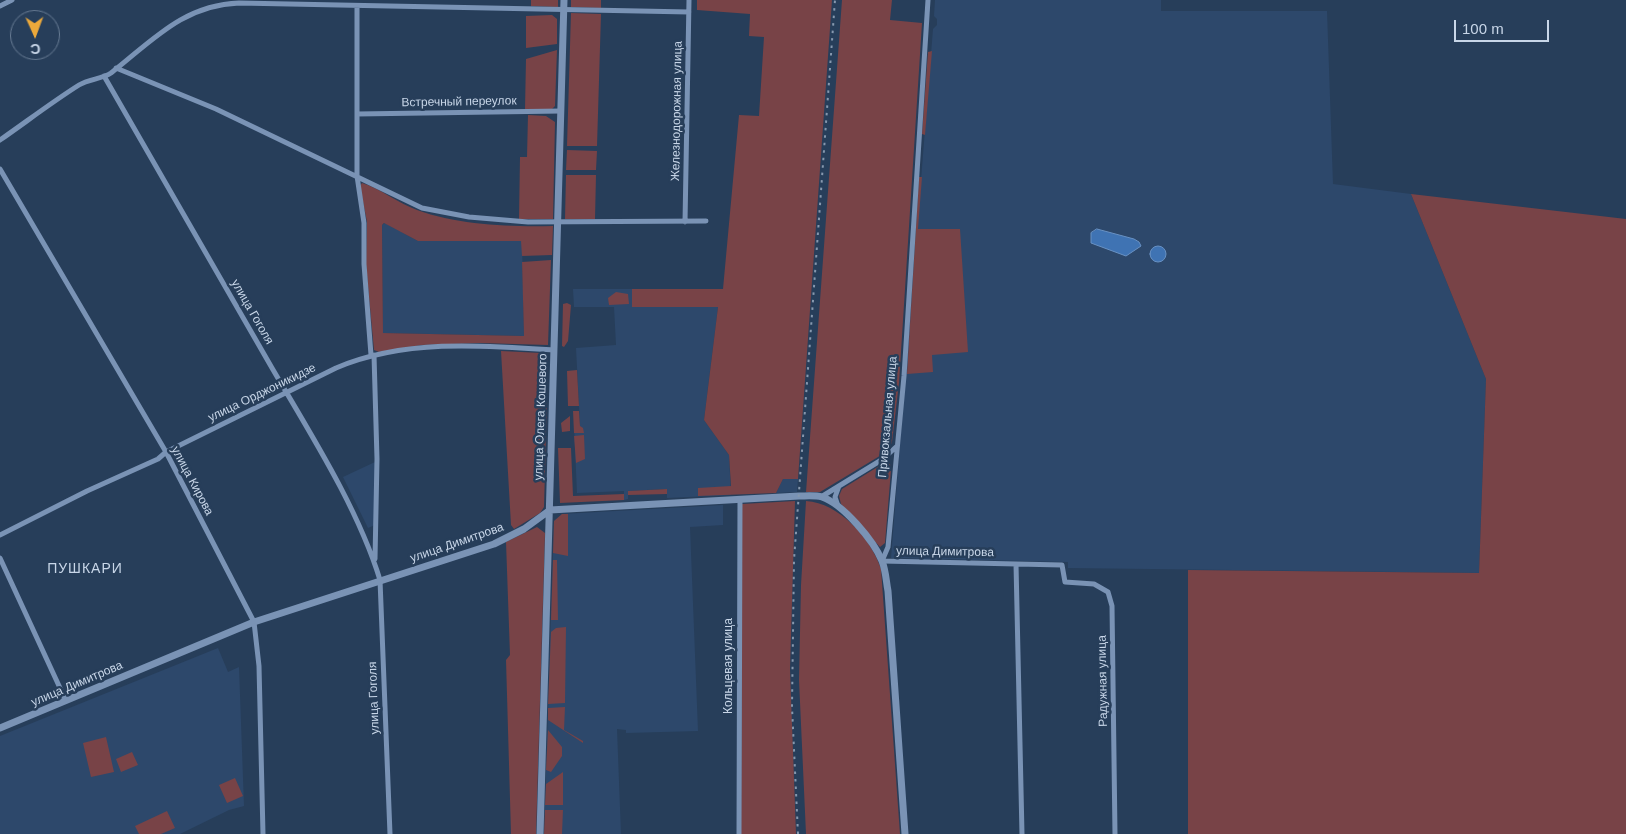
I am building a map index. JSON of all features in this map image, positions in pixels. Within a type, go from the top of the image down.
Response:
[{"type":"main road","name":"улица Олега Кошевого","points":[[540,834],[564,0]]},
{"type":"main road","points":[[550,510],[740,499],[821,497]]},
{"type":"main road","name":"улица Димитрова","points":[[821,497],[840,509],[865,534],[882,561]]},
{"type":"main road","name":"улица Димитрова","points":[[0,728],[254,622],[500,542],[524,529],[550,510]]},
{"type":"main road","name":"Привокзальная улица","points":[[882,561],[888,591],[905,834]]},
{"type":"street","points":[[0,6],[12,0]]},
{"type":"street","name":"улица Гоголя","points":[[354,0],[357,176],[364,223],[364,270],[372,355],[378,459],[374,562]]},
{"type":"street","name":"Железнодорожная улица","points":[[685,222],[689,0]]},
{"type":"street","name":"Привокзальная улица","points":[[882,561],[888,547],[904,376],[928,0]]},
{"type":"street","points":[[0,140],[80,84],[104,76],[159,34],[206,7],[239,3],[355,7],[689,12]]},
{"type":"street","points":[[116,68],[216,109],[357,176],[406,202],[427,209],[494,220],[706,222]]},
{"type":"street","name":"улица Гоголя","points":[[104,76],[287,392],[346,500],[374,562],[380,580],[390,834]]},
{"type":"street","name":"Встречный переулок","points":[[357,114],[561,111]]},
{"type":"street","name":"улица Кирова","points":[[0,169],[166,452],[254,622],[259,666],[263,834]]},
{"type":"street","name":"улица Орджоникидзе","points":[[0,535],[87,491],[158,459],[166,452],[336,368],[372,355],[450,346],[554,350]]},
{"type":"street","points":[[821,497],[883,459],[896,447]]},
{"type":"street","points":[[840,485],[835,496],[840,509]]},
{"type":"street","name":"Кольцевая улица","points":[[739,834],[740,499]]},
{"type":"street","points":[[0,558],[66,701]]},
{"type":"street","name":"улица Димитрова","points":[[882,561],[1062,565]]},
{"type":"street","points":[[1016,564],[1022,834]]},
{"type":"street","name":"Радужная улица","points":[[1062,565],[1065,582],[1101,586],[1108,592],[1112,601],[1115,834]]},
{"type":"shaded area","points":[[531,0],[558,0],[558,7],[531,6]]},
{"type":"shaded area","points":[[571,0],[601,0],[601,8],[571,7]]},
{"type":"shaded area","points":[[697,0],[832,0],[798,479],[783,479],[776,493],[698,496],[698,488],[731,486],[729,455],[704,420],[718,307],[632,307],[632,289],[723,289],[739,115],[759,116],[764,37],[749,36],[750,14],[697,10]]},
{"type":"shaded area","points":[[842,0],[892,0],[890,20],[922,23],[899,383],[892,442],[888,451],[820,492],[806,492]]},
{"type":"shaded area","points":[[935,0],[1161,0],[1161,11],[1327,11],[1333,184],[1411,194],[1486,379],[1479,573],[1068,568],[1068,562],[891,558],[933,29],[937,25],[937,19],[934,16]]},
{"type":"shaded area","points":[[571,13],[601,14],[597,146],[567,146]]},
{"type":"shaded area","points":[[552,15],[557,19],[557,44],[526,48],[526,16]]},
{"type":"shaded area","points":[[557,50],[555,106],[552,109],[525,109],[526,59]]},
{"type":"shaded area","points":[[932,51],[925,135],[922,134],[928,52]]},
{"type":"shaded area","points":[[528,115],[546,116],[555,122],[553,219],[519,219],[520,157],[527,157]]},
{"type":"shaded area","points":[[567,150],[597,151],[596,170],[566,170]]},
{"type":"shaded area","points":[[566,175],[596,175],[595,219],[565,219]]},
{"type":"shaded area","points":[[919,177],[922,177],[918,229],[960,229],[968,352],[932,355],[933,372],[907,374]]},
{"type":"shaded area","points":[[362,183],[417,210],[449,219],[484,224],[553,226],[552,255],[522,256],[521,241],[418,241],[384,223],[382,225],[383,333],[524,336],[522,262],[551,260],[548,345],[480,343],[422,345],[379,352],[374,350],[366,264],[367,222],[360,186]]},
{"type":"shaded area","points":[[1411,194],[1626,219],[1626,834],[1188,834],[1188,570],[1479,573],[1486,379]]},
{"type":"shaded area","points":[[385,223],[418,241],[522,241],[524,336],[383,333],[382,225]]},
{"type":"shaded area","points":[[573,289],[632,289],[633,307],[718,307],[704,420],[729,455],[731,495],[667,498],[667,489],[628,491],[628,499],[624,500],[624,491],[577,493],[574,426],[580,425],[576,348],[616,345],[614,307],[574,307]]},
{"type":"shaded area","points":[[616,292],[628,294],[629,304],[609,305],[608,298]]},
{"type":"shaded area","points":[[563,304],[571,305],[568,341],[564,347],[562,346]]},
{"type":"shaded area","points":[[501,351],[541,353],[548,359],[544,507],[540,513],[514,529],[511,525]]},
{"type":"shaded area","points":[[577,370],[579,406],[568,406],[567,371]]},
{"type":"shaded area","points":[[573,411],[579,411],[580,426],[583,428],[584,433],[574,433]]},
{"type":"shaded area","points":[[570,416],[570,431],[562,432],[561,423]]},
{"type":"shaded area","points":[[584,435],[585,459],[576,463],[574,436]]},
{"type":"shaded area","points":[[558,448],[571,448],[573,496],[624,494],[624,500],[560,503]]},
{"type":"shaded area","points":[[375,462],[375,525],[368,528],[343,477]]},
{"type":"shaded area","points":[[884,463],[890,464],[891,470],[885,543],[880,547],[841,504],[839,496],[842,489]]},
{"type":"shaded area","points":[[783,479],[798,479],[797,492],[776,493]]},
{"type":"shaded area","points":[[667,489],[667,494],[628,495],[628,491]]},
{"type":"shaded area","points":[[795,501],[790,669],[796,834],[741,834],[742,504]]},
{"type":"shaded area","points":[[806,501],[830,508],[852,524],[870,546],[881,569],[900,834],[806,834],[799,680],[801,585]]},
{"type":"shaded area","points":[[723,505],[723,525],[690,527],[698,731],[626,733],[626,730],[617,729],[621,834],[544,834],[554,521],[562,514]]},
{"type":"shaded area","points":[[562,514],[568,514],[568,556],[553,553],[554,521]]},
{"type":"shaded area","points":[[537,527],[545,533],[536,834],[511,834],[506,660],[510,655],[506,542]]},
{"type":"shaded area","points":[[553,560],[557,560],[558,620],[551,620]]},
{"type":"shaded area","points":[[566,627],[565,703],[548,704],[551,632],[556,628]]},
{"type":"shaded area","points":[[218,648],[228,672],[239,667],[244,806],[229,810],[180,834],[0,834],[0,736]]},
{"type":"shaded area","points":[[565,707],[564,730],[583,741],[583,743],[548,720],[548,708]]},
{"type":"shaded area","points":[[548,730],[562,747],[562,756],[551,772],[546,770]]},
{"type":"shaded area","points":[[106,737],[114,772],[91,777],[83,743]]},
{"type":"shaded area","points":[[132,752],[138,765],[121,772],[116,759]]},
{"type":"shaded area","points":[[563,772],[563,805],[545,805],[546,784]]},
{"type":"shaded area","points":[[235,778],[243,796],[227,803],[219,785]]},
{"type":"shaded area","points":[[545,810],[563,810],[562,834],[544,834]]},
{"type":"shaded area","points":[[167,811],[175,828],[161,834],[139,834],[135,826]]},
{"type":"water","points":[[1097,229],[1134,239],[1141,246],[1126,256],[1091,243],[1091,233]]},
{"type":"water","points":[[1158,246],[1164,248],[1166,254],[1164,260],[1158,262],[1152,260],[1150,254],[1152,248]]},
{"type":"railway","points":[[798,834],[792,707],[794,560],[835,0]]},
{"type":"district","name":"ПУШКАРИ","points":[[85,569]]}]
